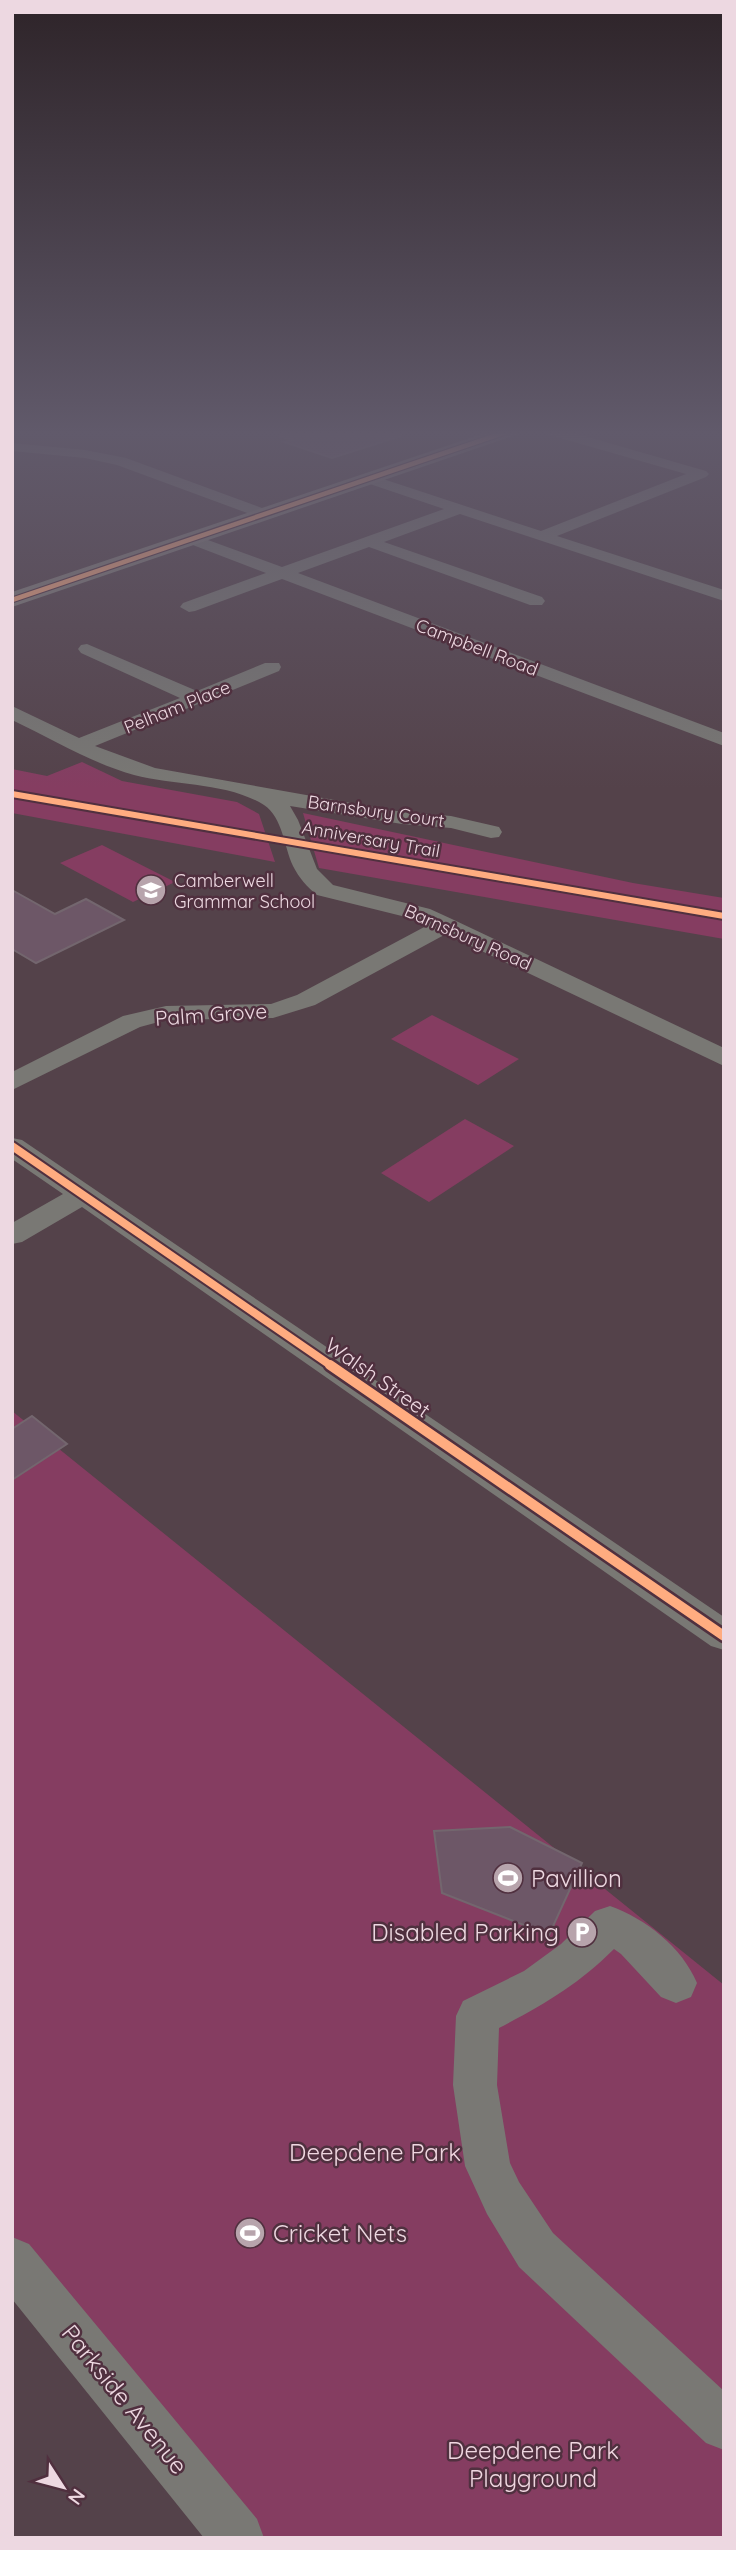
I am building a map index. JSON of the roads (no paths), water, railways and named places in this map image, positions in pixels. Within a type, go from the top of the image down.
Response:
[{"type":"main road","points":[[17,594],[156,550]]},
{"type":"street","name":"Campbell Road","points":[[220,550],[724,740]]},
{"type":"street","points":[[189,607],[345,550]]},
{"type":"street","points":[[394,550],[536,601]]},
{"type":"street","points":[[585,550],[723,595]]},
{"type":"street","points":[[87,649],[197,698]]},
{"type":"street","name":"Pelham Place","points":[[80,745],[272,667]]},
{"type":"street","name":"Barnsbury Road","points":[[12,712],[142,772],[260,795],[282,810],[304,870],[316,885],[332,893],[414,911],[724,1058]]},
{"type":"street","name":"Barnsbury Court","points":[[260,795],[402,818],[451,822],[491,832]]},
{"type":"street","name":"Palm Grove","points":[[12,1082],[132,1021],[166,1013],[273,1010],[306,1000],[446,925]]},
{"type":"street","name":"Walsh Street","points":[[12,1146],[724,1636]]},
{"type":"street","points":[[12,1235],[83,1195]]},
{"type":"street","points":[[676,1983],[636,1940],[610,1925],[576,1958],[539,1985],[478,2016],[475,2085],[488,2166],[503,2198],[536,2250],[724,2425]]},
{"type":"street","name":"Parkside Avenue","points":[[12,2261],[238,2538]]},
{"type":"place","name":"Camberwell Grammar School","points":[[151,890]]},
{"type":"place","name":"Pavillion","points":[[508,1878]]},
{"type":"place","name":"Disabled Parking","points":[[582,1932]]},
{"type":"place","name":"Cricket Nets","points":[[250,2233]]},
{"type":"park label","name":"Deepdene Park","points":[[375,2152]]},
{"type":"park label","name":"Deepdene Park Playground","points":[[533,2464]]}]
